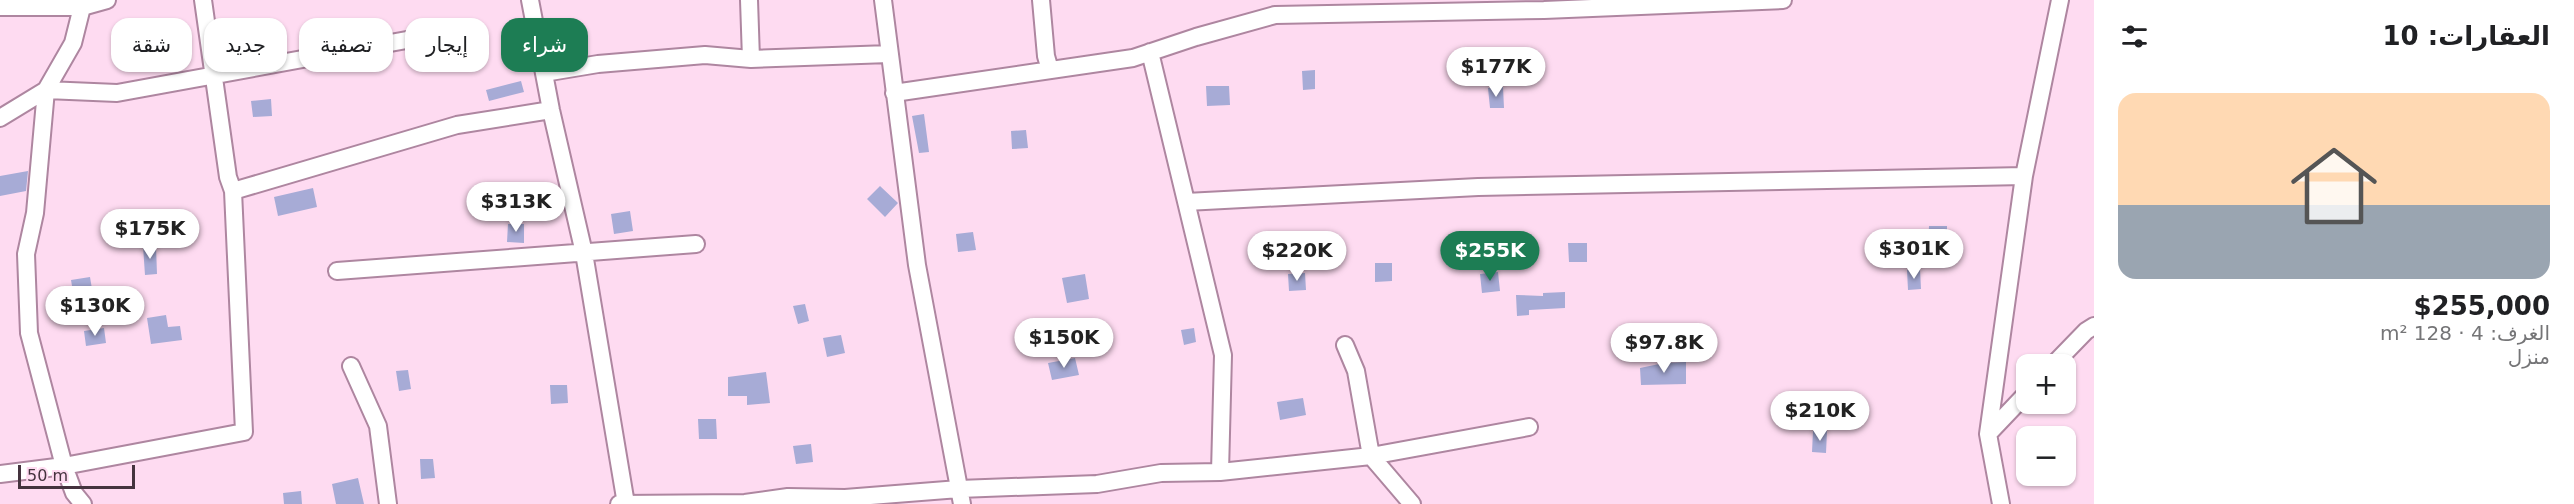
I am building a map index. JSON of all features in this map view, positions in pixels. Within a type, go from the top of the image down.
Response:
[{"type":"street","points":[[0,7],[82,4],[107,0]]},
{"type":"street","points":[[0,474],[64,466],[244,432],[233,192],[228,177],[203,0]]},
{"type":"street","points":[[530,0],[551,110],[584,253],[626,504]]},
{"type":"street","points":[[750,0],[751,59]]},
{"type":"street","points":[[883,0],[917,265],[960,496]]},
{"type":"street","points":[[1041,0],[1046,56],[1050,70]]},
{"type":"street","points":[[894,93],[1133,58],[1275,15],[1544,10],[1693,1],[1783,0]]},
{"type":"street","points":[[2001,504],[1988,434],[2024,176],[2060,0]]},
{"type":"street","points":[[82,4],[73,44],[46,90],[35,213],[26,254],[29,333],[64,466],[74,493],[83,504]]},
{"type":"street","points":[[0,117],[46,90],[117,93],[405,41]]},
{"type":"street","points":[[1150,52],[1223,356],[1220,471]]},
{"type":"street","points":[[544,73],[598,64],[705,55],[751,59],[889,54]]},
{"type":"street","points":[[233,192],[457,125],[551,110]]},
{"type":"street","points":[[1186,202],[1478,187],[2024,176]]},
{"type":"street","points":[[337,271],[696,244]]},
{"type":"street","points":[[2064,354],[2094,326]]},
{"type":"street","points":[[1345,345],[1356,371],[1371,456],[1412,504]]},
{"type":"street","points":[[351,366],[378,426],[388,504]]},
{"type":"street","points":[[1988,434],[2016,405]]},
{"type":"street","points":[[619,504],[745,504],[788,497],[960,496],[1097,484],[1161,473],[1220,471],[1371,456],[1529,427]]},
{"type":"building","points":[[1315,70],[1315,89],[1303,90],[1302,71]]},
{"type":"building","points":[[521,81],[524,92],[489,101],[486,90]]},
{"type":"building","points":[[1206,86],[1229,86],[1230,105],[1207,106]]},
{"type":"building","points":[[1503,87],[1504,108],[1490,108],[1488,88]]},
{"type":"building","points":[[271,99],[272,116],[253,117],[251,101]]},
{"type":"building","points":[[924,114],[929,152],[919,153],[912,116]]},
{"type":"building","points":[[1026,130],[1028,148],[1012,149],[1011,131]]},
{"type":"building","points":[[28,171],[26,191],[0,196],[0,176]]},
{"type":"building","points":[[880,186],[898,203],[885,217],[867,199]]},
{"type":"building","points":[[313,188],[317,207],[278,216],[274,197]]},
{"type":"building","points":[[630,211],[633,231],[614,234],[611,214]]},
{"type":"building","points":[[508,224],[524,224],[524,243],[507,242]]},
{"type":"building","points":[[1929,226],[1947,226],[1947,244],[1928,244]]},
{"type":"building","points":[[973,232],[976,250],[958,252],[956,234]]},
{"type":"building","points":[[1568,243],[1587,243],[1587,262],[1569,262]]},
{"type":"building","points":[[143,246],[156,246],[157,274],[145,275]]},
{"type":"building","points":[[1375,263],[1392,263],[1392,281],[1375,282]]},
{"type":"building","points":[[1920,269],[1921,289],[1908,290],[1907,270]]},
{"type":"building","points":[[1498,272],[1500,291],[1482,293],[1480,274]]},
{"type":"building","points":[[1305,273],[1306,290],[1289,291],[1288,274]]},
{"type":"building","points":[[1085,274],[1089,299],[1067,303],[1062,278]]},
{"type":"building","points":[[90,277],[93,295],[74,298],[71,280]]},
{"type":"building","points":[[1565,292],[1565,308],[1529,310],[1529,315],[1517,316],[1516,295],[1543,296],[1543,293]]},
{"type":"building","points":[[805,304],[809,321],[798,324],[793,306]]},
{"type":"building","points":[[166,315],[168,327],[180,326],[182,340],[151,344],[147,318]]},
{"type":"building","points":[[104,328],[106,343],[86,346],[84,331]]},
{"type":"building","points":[[1194,328],[1196,342],[1184,345],[1181,330]]},
{"type":"building","points":[[841,335],[845,353],[827,357],[823,338]]},
{"type":"building","points":[[1075,358],[1079,375],[1052,380],[1048,363]]},
{"type":"building","points":[[1686,362],[1686,384],[1641,385],[1640,368],[1664,363]]},
{"type":"building","points":[[408,370],[411,389],[399,391],[396,371]]},
{"type":"building","points":[[766,372],[770,403],[747,405],[747,396],[728,396],[728,377]]},
{"type":"building","points":[[550,385],[567,385],[568,403],[551,404]]},
{"type":"building","points":[[1303,398],[1306,415],[1280,420],[1277,402]]},
{"type":"building","points":[[698,419],[716,419],[717,439],[699,439]]},
{"type":"building","points":[[1813,431],[1827,431],[1826,453],[1812,452]]},
{"type":"building","points":[[811,444],[813,462],[796,464],[793,446]]},
{"type":"building","points":[[420,459],[433,459],[435,478],[421,479]]},
{"type":"building","points":[[358,478],[364,504],[336,504],[332,484]]},
{"type":"building","points":[[301,491],[302,504],[284,504],[283,493]]}]
